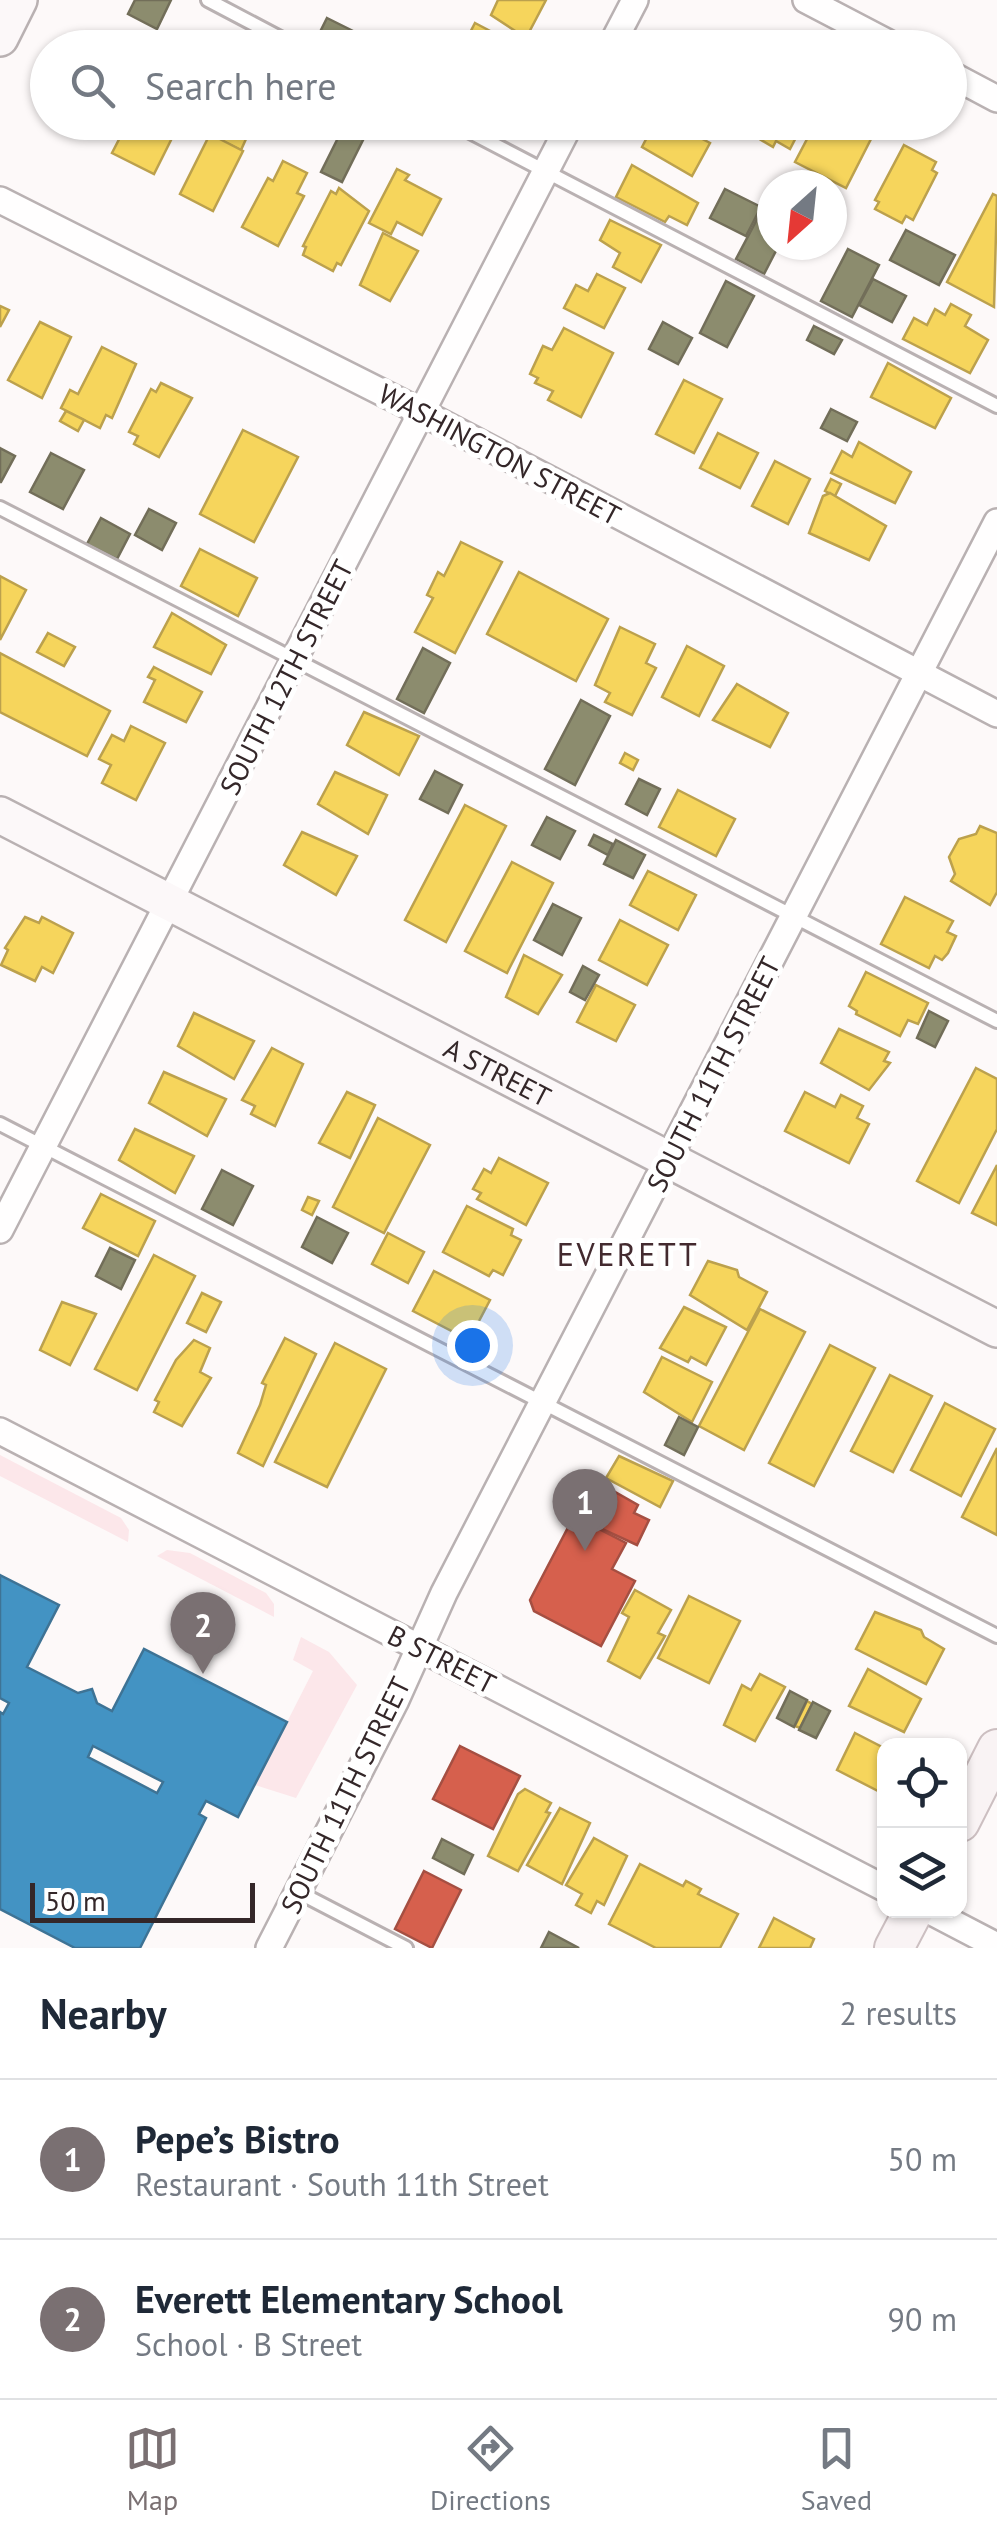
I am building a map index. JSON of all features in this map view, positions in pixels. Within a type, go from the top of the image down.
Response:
[{"type":"main road","points":[[0,38],[19,0]]},
{"type":"main road","name":"A STREET","points":[[0,815],[997,1329]]},
{"type":"main road","points":[[967,1808],[997,1749]]},
{"type":"main road","points":[[894,1948],[910,1918]]},
{"type":"street","points":[[619,30],[635,0]]},
{"type":"street","points":[[806,0],[864,30]]},
{"type":"street","points":[[967,83],[997,98]]},
{"type":"street","name":"SOUTH 12TH STREET","points":[[0,1230],[562,140]]},
{"type":"street","name":"WASHINGTON STREET","points":[[0,200],[420,412],[997,714]]},
{"type":"street","name":"SOUTH 11TH STREET","points":[[269,1948],[395,1702],[417,1646],[997,522]]},
{"type":"street","name":"B STREET","points":[[0,1430],[877,1884]]},
{"type":"street","points":[[943,1918],[997,1946]]},
{"type":"lane","points":[[208,0],[264,30]]},
{"type":"lane","points":[[485,140],[997,406]]},
{"type":"lane","points":[[0,508],[997,1021]]},
{"type":"lane","points":[[0,1124],[997,1636]]},
{"type":"lane","points":[[298,1892],[406,1948]]},
{"type":"shaded area","points":[[0,1455],[121,1518],[129,1530],[128,1542],[0,1476]]},
{"type":"shaded area","points":[[167,1550],[190,1553],[266,1593],[274,1604],[274,1617],[157,1556]]},
{"type":"shaded area","points":[[301,1637],[329,1652],[357,1685],[296,1798],[255,1785],[313,1671],[293,1660]]},
{"type":"building: Homes","points":[[498,0],[546,0],[530,30],[514,30],[491,15]]},
{"type":"building: Homes","points":[[119,140],[171,140],[154,174],[112,153]]},
{"type":"building: Homes","points":[[207,140],[222,140],[243,151],[213,211],[180,194]]},
{"type":"building: Homes","points":[[221,140],[246,140],[241,150]]},
{"type":"building: Homes","points":[[646,140],[710,143],[692,176],[642,147]]},
{"type":"building: Homes","points":[[761,140],[795,140],[790,149],[776,141],[773,147]]},
{"type":"building: Homes","points":[[807,140],[870,140],[847,186],[847,170],[811,170],[795,162]]},
{"type":"building: Homes","points":[[904,145],[936,162],[932,170],[937,173],[913,220],[906,216],[902,223],[875,209],[879,202],[875,200]]},
{"type":"building: Homes","points":[[283,161],[307,173],[297,193],[304,196],[278,246],[242,227],[268,178],[273,181]]},
{"type":"building: Homes","points":[[632,165],[698,203],[687,225],[669,216],[665,222],[616,197]]},
{"type":"building: Homes","points":[[397,169],[409,175],[405,180],[441,199],[422,235],[397,222],[391,234],[369,223]]},
{"type":"building: Homes","points":[[339,188],[369,211],[341,265],[337,263],[333,271],[303,255],[303,246],[331,191],[336,194]]},
{"type":"building: Homes","points":[[993,194],[997,196],[994,307],[947,282]]},
{"type":"building: Homes","points":[[610,220],[661,245],[641,282],[613,267],[620,253],[600,240]]},
{"type":"building: Homes","points":[[383,233],[418,251],[390,301],[360,285]]},
{"type":"building: Homes","points":[[597,274],[625,288],[604,328],[564,308],[576,285],[588,291]]},
{"type":"building: Homes","points":[[951,304],[971,315],[965,326],[988,340],[970,373],[903,339],[914,318],[927,325],[935,309],[945,315]]},
{"type":"building: Homes","points":[[0,306],[9,310],[0,327]]},
{"type":"building: Homes","points":[[40,322],[71,337],[42,398],[8,380]]},
{"type":"building: Homes","points":[[564,328],[613,353],[581,417],[548,400],[553,391],[535,383],[538,378],[530,374],[543,346],[552,350]]},
{"type":"building: Homes","points":[[102,347],[136,364],[112,418],[106,415],[100,428],[61,408],[70,390],[78,394]]},
{"type":"building: Homes","points":[[888,363],[951,398],[935,428],[871,397]]},
{"type":"building: Homes","points":[[684,380],[722,399],[694,453],[656,434]]},
{"type":"building: Homes","points":[[161,383],[192,398],[159,457],[134,444],[138,436],[129,432],[151,389],[156,392]]},
{"type":"building: Homes","points":[[66,411],[84,420],[78,431],[60,421]]},
{"type":"building: Homes","points":[[243,430],[298,457],[254,542],[200,514]]},
{"type":"building: Homes","points":[[718,433],[758,453],[740,488],[700,468]]},
{"type":"building: Homes","points":[[859,442],[911,472],[895,503],[831,473],[842,451],[852,457]]},
{"type":"building: Homes","points":[[775,461],[810,479],[788,524],[752,506]]},
{"type":"building: Homes","points":[[831,479],[841,484],[835,496],[825,491]]},
{"type":"building: Homes","points":[[830,493],[886,526],[869,560],[809,533],[823,496]]},
{"type":"building: Homes","points":[[461,542],[502,562],[455,653],[415,632],[433,598],[427,595],[438,572],[444,576]]},
{"type":"building: Homes","points":[[200,549],[257,578],[238,616],[181,586]]},
{"type":"building: Homes","points":[[519,572],[608,619],[576,681],[487,634]]},
{"type":"building: Homes","points":[[0,576],[26,590],[0,640]]},
{"type":"building: Homes","points":[[172,613],[226,645],[211,674],[154,647]]},
{"type":"building: Homes","points":[[620,627],[655,644],[646,663],[656,668],[632,715],[605,702],[610,693],[595,685]]},
{"type":"building: Homes","points":[[48,633],[75,647],[64,666],[37,652]]},
{"type":"building: Homes","points":[[687,646],[724,666],[699,716],[662,697]]},
{"type":"building: Homes","points":[[0,653],[110,711],[87,756],[0,712]]},
{"type":"building: Homes","points":[[154,667],[202,692],[186,722],[144,702],[155,680],[148,677]]},
{"type":"building: Homes","points":[[737,684],[788,713],[770,747],[713,720]]},
{"type":"building: Homes","points":[[364,712],[419,736],[399,775],[347,745]]},
{"type":"building: Homes","points":[[131,726],[165,743],[136,800],[102,783],[111,765],[99,759],[112,735],[124,741]]},
{"type":"building: Homes","points":[[625,753],[638,760],[633,770],[620,763]]},
{"type":"building: Homes","points":[[335,772],[387,795],[368,834],[318,804]]},
{"type":"building: Homes","points":[[678,790],[735,819],[716,856],[659,827]]},
{"type":"building: Homes","points":[[465,805],[506,826],[446,942],[405,920]]},
{"type":"building: Homes","points":[[980,826],[997,833],[997,892],[990,905],[951,881],[955,874],[949,857],[959,839],[976,834]]},
{"type":"building: Homes","points":[[302,832],[357,856],[336,895],[284,865]]},
{"type":"building: Homes","points":[[512,862],[553,883],[507,973],[465,951]]},
{"type":"building: Homes","points":[[648,871],[696,895],[678,930],[630,905]]},
{"type":"building: Homes","points":[[905,897],[953,921],[947,932],[956,936],[948,953],[942,960],[935,956],[929,968],[881,944]]},
{"type":"building: Homes","points":[[25,917],[39,923],[42,917],[73,933],[53,973],[42,967],[35,981],[1,965],[8,950],[5,948]]},
{"type":"building: Homes","points":[[620,920],[668,945],[647,985],[599,960]]},
{"type":"building: Homes","points":[[524,955],[562,975],[538,1014],[506,997]]},
{"type":"building: Homes","points":[[866,972],[928,1003],[918,1024],[908,1020],[900,1036],[856,1014],[849,1006]]},
{"type":"building: Homes","points":[[596,985],[635,1005],[616,1041],[577,1022]]},
{"type":"building: Homes","points":[[194,1013],[254,1041],[234,1079],[178,1046]]},
{"type":"building: Homes","points":[[839,1029],[889,1052],[884,1061],[890,1063],[869,1090],[821,1063]]},
{"type":"building: Homes","points":[[272,1048],[303,1064],[275,1126],[251,1114],[255,1106],[242,1100]]},
{"type":"building: Homes","points":[[976,1068],[997,1079],[997,1129],[959,1203],[917,1181]]},
{"type":"building: Homes","points":[[164,1072],[226,1099],[207,1136],[149,1103]]},
{"type":"building: Homes","points":[[347,1092],[375,1105],[350,1158],[319,1143]]},
{"type":"building: Homes","points":[[805,1092],[835,1107],[841,1095],[863,1106],[857,1118],[869,1124],[849,1163],[785,1131]]},
{"type":"building: Homes","points":[[378,1118],[430,1145],[384,1233],[333,1207]]},
{"type":"building: Homes","points":[[135,1129],[194,1156],[175,1193],[119,1160]]},
{"type":"building: Homes","points":[[499,1158],[548,1183],[526,1225],[477,1199],[481,1193],[473,1189],[484,1169],[491,1173]]},
{"type":"building: Homes","points":[[997,1165],[997,1225],[972,1213]]},
{"type":"building: Homes","points":[[101,1194],[155,1221],[138,1256],[83,1228]]},
{"type":"building: Homes","points":[[308,1197],[319,1201],[312,1215],[302,1210]]},
{"type":"building: Homes","points":[[467,1206],[513,1229],[511,1235],[521,1240],[503,1275],[493,1270],[489,1276],[443,1252]]},
{"type":"building: Homes","points":[[388,1233],[424,1252],[408,1283],[372,1264]]},
{"type":"building: Homes","points":[[154,1255],[195,1276],[137,1390],[95,1369]]},
{"type":"building: Homes","points":[[708,1261],[737,1270],[739,1277],[767,1292],[747,1330],[690,1295]]},
{"type":"building: Homes","points":[[434,1271],[490,1300],[469,1340],[413,1311]]},
{"type":"building: Homes","points":[[202,1293],[221,1302],[206,1332],[187,1323]]},
{"type":"building: Homes","points":[[62,1302],[96,1314],[70,1365],[40,1350]]},
{"type":"building: Homes","points":[[684,1307],[726,1327],[706,1365],[691,1357],[688,1362],[660,1348]]},
{"type":"building: Homes","points":[[760,1309],[805,1332],[744,1450],[699,1426]]},
{"type":"building: Homes","points":[[285,1338],[316,1354],[263,1466],[238,1453],[260,1405],[266,1385],[262,1383]]},
{"type":"building: Homes","points":[[194,1340],[210,1348],[200,1372],[211,1378],[182,1426],[154,1412],[159,1402],[155,1400],[176,1360]]},
{"type":"building: Homes","points":[[335,1343],[386,1369],[327,1487],[275,1462]]},
{"type":"building: Homes","points":[[830,1345],[875,1368],[814,1486],[769,1463]]},
{"type":"building: Homes","points":[[662,1357],[712,1382],[692,1422],[644,1392]]},
{"type":"building: Homes","points":[[890,1375],[932,1396],[893,1472],[851,1451]]},
{"type":"building: Homes","points":[[945,1403],[995,1429],[961,1496],[911,1470]]},
{"type":"building: Homes","points":[[997,1448],[997,1535],[962,1517]]},
{"type":"building: Homes","points":[[619,1456],[673,1481],[660,1507],[606,1478]]},
{"type":"building: Homes","points":[[635,1590],[671,1610],[658,1633],[665,1636],[640,1678],[608,1661],[629,1617],[622,1613]]},
{"type":"building: Homes","points":[[689,1596],[740,1621],[709,1683],[658,1658]]},
{"type":"building: Homes","points":[[875,1612],[921,1630],[924,1637],[944,1649],[926,1684],[856,1649]]},
{"type":"building: Homes","points":[[868,1669],[921,1699],[904,1732],[849,1706]]},
{"type":"building: Homes","points":[[760,1674],[785,1687],[755,1741],[724,1725],[742,1685],[751,1690]]},
{"type":"building: Homes","points":[[807,1701],[812,1704],[800,1728],[795,1726]]},
{"type":"building: Homes","points":[[855,1733],[877,1744],[877,1790],[837,1770]]},
{"type":"building: Homes","points":[[525,1789],[551,1803],[546,1812],[550,1813],[518,1871],[488,1856],[518,1794]]},
{"type":"building: Homes","points":[[560,1808],[590,1823],[562,1884],[527,1865]]},
{"type":"building: Homes","points":[[594,1838],[627,1856],[604,1905],[597,1901],[591,1913],[576,1905],[582,1894],[566,1885]]},
{"type":"building: Homes","points":[[640,1864],[683,1886],[686,1881],[701,1889],[698,1894],[738,1914],[720,1948],[656,1948],[609,1924]]},
{"type":"building: Homes","points":[[774,1918],[814,1939],[810,1948],[759,1948]]},
{"type":"building: Shops","points":[[588,1489],[610,1500],[615,1492],[638,1505],[634,1513],[649,1520],[637,1545],[574,1516]]},
{"type":"building: Shops","points":[[574,1516],[626,1543],[612,1569],[635,1581],[601,1646],[534,1611],[530,1600]]},
{"type":"building: Shops","points":[[460,1746],[520,1776],[493,1829],[433,1799]]},
{"type":"building: Shops","points":[[424,1871],[461,1890],[432,1948],[395,1929]]},
{"type":"building: Schools","points":[[0,1575],[59,1605],[27,1667],[78,1693],[92,1689],[97,1703],[112,1711],[144,1649],[287,1722],[238,1817],[206,1801],[199,1814],[206,1818],[140,1948],[75,1948],[0,1909],[0,1712],[3,1714],[9,1703],[0,1698]],"holes":[[[93,1746],[163,1782],[157,1793],[88,1757]]]},
{"type":"building: Industry","points":[[135,0],[171,0],[157,29],[128,14]]},
{"type":"building: Industry","points":[[327,18],[351,30],[321,30]]},
{"type":"building: Industry","points":[[337,140],[363,140],[342,182],[321,172]]},
{"type":"building: Industry","points":[[725,189],[757,205],[757,215],[746,236],[710,218]]},
{"type":"building: Industry","points":[[757,219],[757,260],[771,260],[764,274],[736,259]]},
{"type":"building: Industry","points":[[906,230],[955,255],[939,285],[890,260]]},
{"type":"building: Industry","points":[[847,251],[879,265],[852,317],[821,301],[842,260],[847,260]]},
{"type":"building: Industry","points":[[873,279],[906,296],[892,322],[859,305]]},
{"type":"building: Industry","points":[[726,281],[754,296],[727,347],[700,333]]},
{"type":"building: Industry","points":[[663,322],[692,338],[678,364],[649,349]]},
{"type":"building: Industry","points":[[814,326],[842,340],[834,354],[807,340]]},
{"type":"building: Industry","points":[[831,409],[857,422],[847,441],[821,428]]},
{"type":"building: Industry","points":[[0,448],[15,456],[1,482],[0,482]]},
{"type":"building: Industry","points":[[51,453],[84,470],[63,509],[30,492]]},
{"type":"building: Industry","points":[[149,509],[176,523],[162,550],[135,535]]},
{"type":"building: Industry","points":[[101,518],[130,534],[117,559],[87,544]]},
{"type":"building: Industry","points":[[423,648],[450,663],[424,713],[397,699]]},
{"type":"building: Industry","points":[[581,700],[610,716],[575,785],[545,769]]},
{"type":"building: Industry","points":[[435,771],[462,785],[448,813],[420,799]]},
{"type":"building: Industry","points":[[639,779],[660,789],[647,815],[626,804]]},
{"type":"building: Industry","points":[[547,817],[575,831],[560,859],[532,845]]},
{"type":"building: Industry","points":[[594,835],[613,844],[608,855],[589,845]]},
{"type":"building: Industry","points":[[616,840],[645,855],[633,878],[604,864]]},
{"type":"building: Industry","points":[[553,904],[581,918],[562,955],[534,940]]},
{"type":"building: Industry","points":[[583,966],[599,975],[585,1000],[570,992]]},
{"type":"building: Industry","points":[[929,1011],[948,1021],[935,1047],[917,1038]]},
{"type":"building: Industry","points":[[222,1170],[253,1186],[233,1225],[202,1209]]},
{"type":"building: Industry","points":[[317,1217],[348,1233],[332,1263],[302,1247]]},
{"type":"building: Industry","points":[[110,1248],[135,1260],[121,1289],[96,1276]]},
{"type":"building: Industry","points":[[679,1417],[698,1427],[684,1455],[665,1445]]},
{"type":"building: Industry","points":[[790,1691],[807,1700],[794,1727],[777,1718]]},
{"type":"building: Industry","points":[[813,1702],[830,1711],[816,1738],[799,1730]]},
{"type":"building: Industry","points":[[442,1839],[473,1855],[464,1874],[433,1858]]},
{"type":"building: Industry","points":[[549,1932],[579,1948],[541,1948]]},
{"type":"place","name":"Pepe’s Bistro","points":[[585,1551]]},
{"type":"place","name":"Everett Elementary School","points":[[203,1674]]},
{"type":"district","name":"EVERETT","points":[[628,1254]]}]
